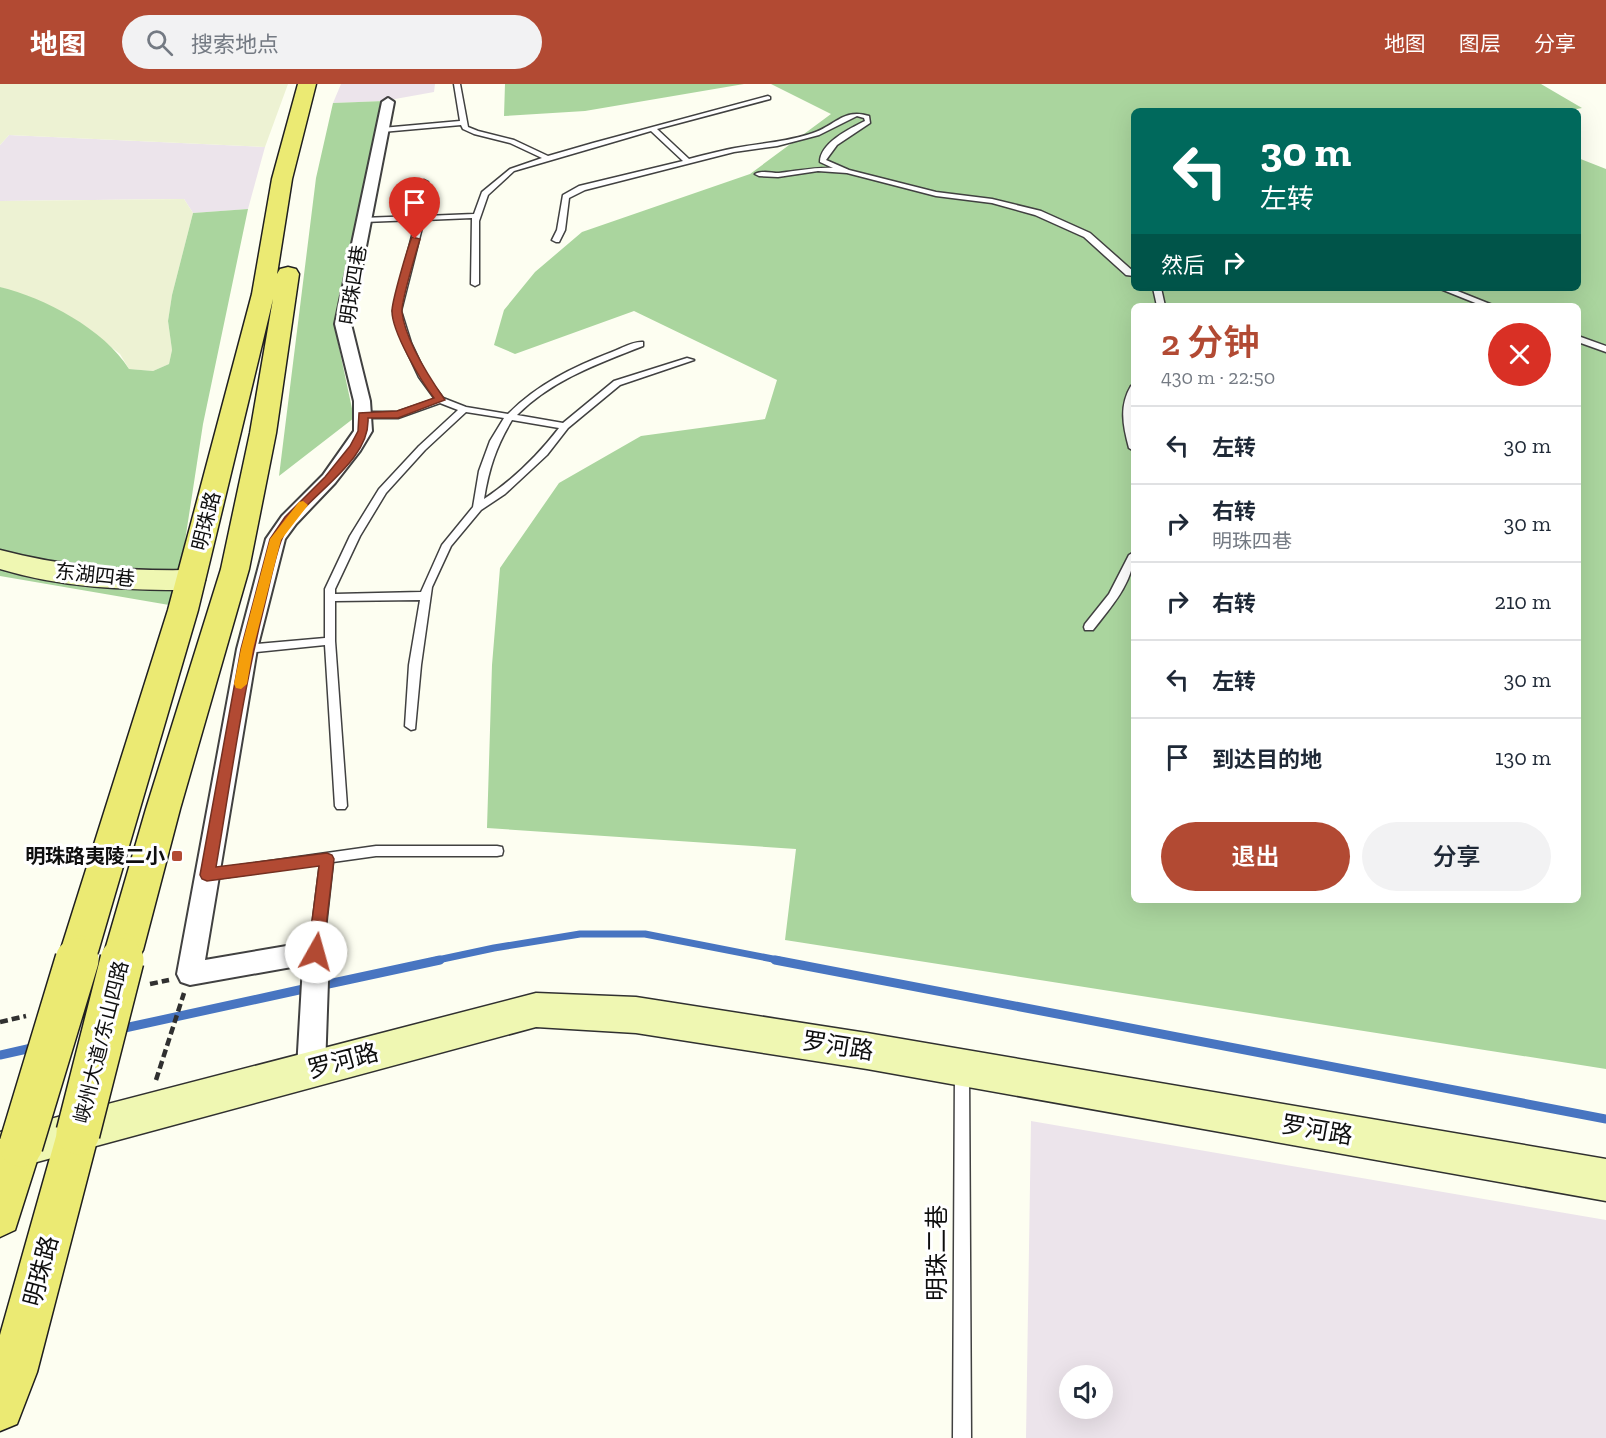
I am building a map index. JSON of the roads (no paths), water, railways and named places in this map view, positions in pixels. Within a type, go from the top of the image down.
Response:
[{"type":"main road","name":"明珠路","points":[[9,1160],[79,952],[191,580],[263,294],[282,179],[307,84]]},
{"type":"main road","name":"明珠路","points":[[124,950],[163,809],[235,569],[265,422],[289,264],[298,171],[322,84]]},
{"type":"main road","name":"东湖四巷","points":[[0,558],[68,574],[133,581],[191,580]]},
{"type":"main road","name":"峡州大道/东山四路","points":[[78,1133],[124,950]]},
{"type":"main road","name":"罗河路","points":[[9,1160],[78,1133],[536,1010],[636,1015],[867,1051],[1606,1180]]},
{"type":"main road","name":"明珠路","points":[[0,1407],[13,1372],[78,1133]]},
{"type":"main road","points":[[0,1215],[9,1160]]},
{"type":"street","name":"明珠四巷","points":[[316,952],[190,974],[247,649],[276,539],[289,520],[329,479],[354,447],[363,431],[362,401],[343,324],[388,102]]},
{"type":"street","points":[[310,1069],[316,952]]},
{"type":"lane","points":[[457,84],[465,128],[476,133],[512,141],[546,158]]},
{"type":"lane","points":[[475,284],[477,216],[485,194],[512,170],[546,158],[768,98]]},
{"type":"lane","points":[[556,240],[561,230],[566,197],[582,188],[734,150],[777,144],[817,134],[857,114],[867,117],[868,122],[824,152],[822,161],[847,171],[936,194],[992,201],[1038,213],[1087,235],[1131,274]]},
{"type":"lane","points":[[382,130],[464,123]]},
{"type":"lane","points":[[653,129],[688,162]]},
{"type":"lane","points":[[759,174],[778,175],[818,169],[847,171]]},
{"type":"lane","points":[[424,182],[420,219],[397,311],[407,343],[423,377],[440,400],[464,409],[565,426]]},
{"type":"lane","points":[[364,220],[477,216]]},
{"type":"lane","points":[[1450,291],[1483,303]]},
{"type":"lane","points":[[1581,340],[1606,349]]},
{"type":"lane","points":[[478,508],[480,485],[494,441],[509,416],[534,392],[572,371],[640,344]]},
{"type":"lane","points":[[411,726],[415,665],[425,596],[447,545],[478,508],[502,492],[544,453],[565,426],[617,383],[690,360]]},
{"type":"lane","points":[[1131,392],[1127,398],[1128,426],[1131,437]]},
{"type":"lane","points":[[362,415],[398,415],[440,400]]},
{"type":"lane","points":[[341,806],[330,641],[330,589],[350,547],[382,491],[422,448],[464,409]]},
{"type":"lane","points":[[1089,627],[1114,596],[1131,561]]},
{"type":"lane","points":[[330,598],[425,596]]},
{"type":"lane","points":[[247,649],[330,641]]},
{"type":"lane","points":[[207,875],[376,851],[497,851]]},
{"type":"lane","points":[[316,952],[327,859]]},
{"type":"lane","name":"明珠二巷","points":[[962,1068],[962,1438]]},
{"type":"waterway","points":[[433,961],[580,934],[645,934],[783,961]]},
{"type":"waterway","points":[[319,986],[440,960]]},
{"type":"waterway","points":[[775,960],[1606,1119]]},
{"type":"waterway","points":[[120,1029],[308,988]]},
{"type":"waterway","points":[[0,1055],[36,1047]]},
{"type":"place","name":"明珠路夷陵二小","points":[[177,856]]}]
